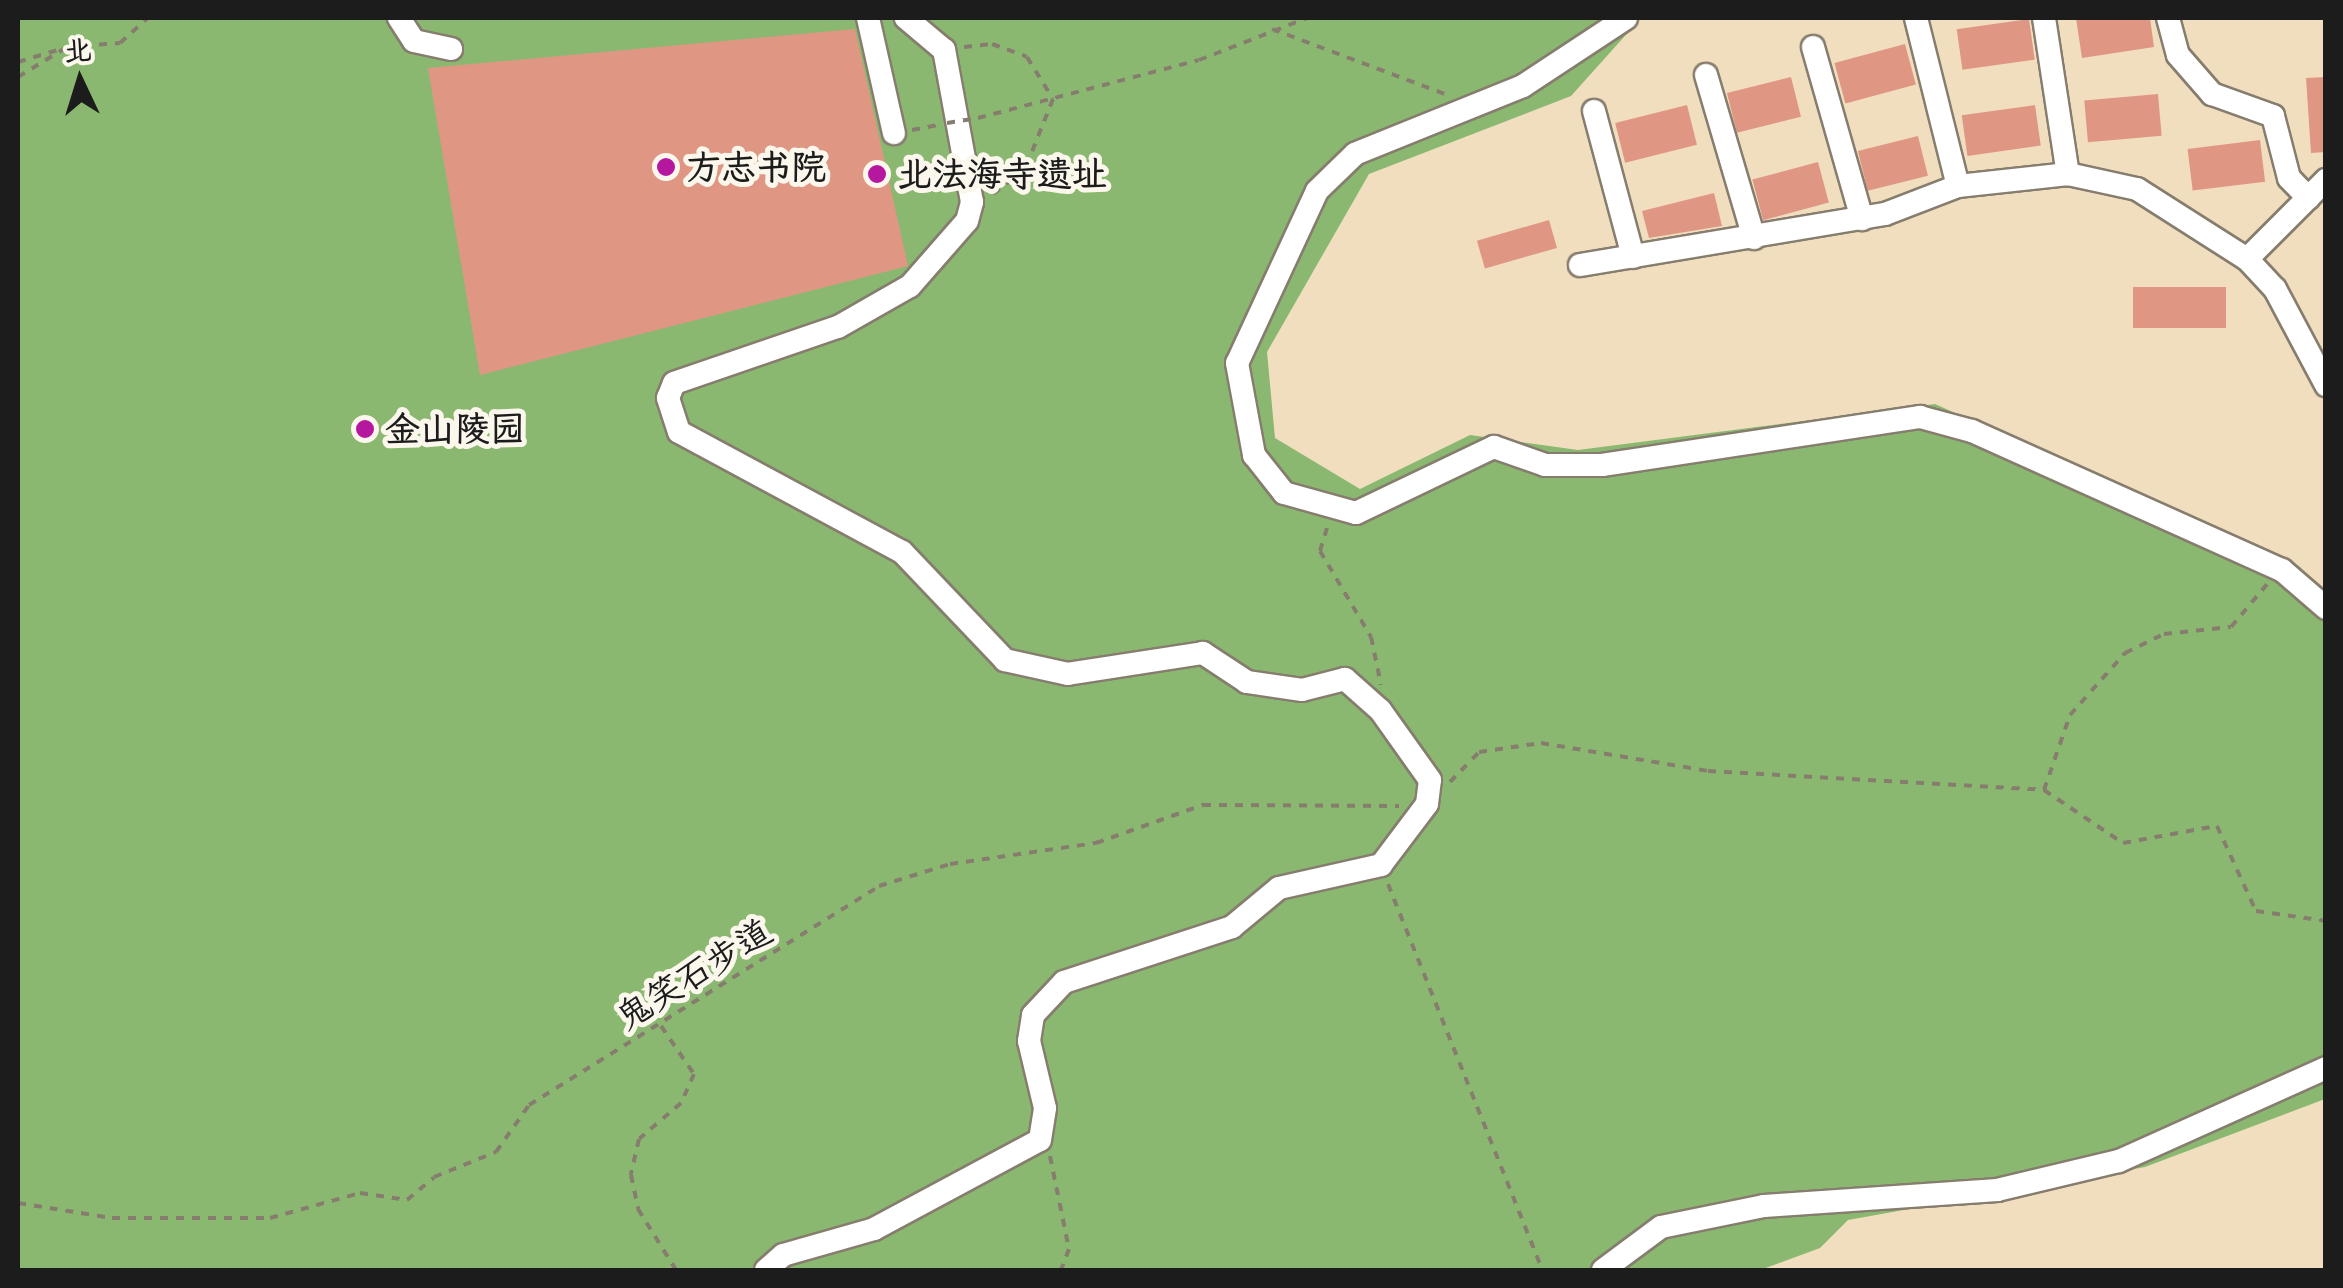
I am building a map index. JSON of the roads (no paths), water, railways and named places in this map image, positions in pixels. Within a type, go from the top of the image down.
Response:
[{"type":"street","points":[[398,18],[414,41],[451,48]]},
{"type":"street","points":[[868,18],[894,133]]},
{"type":"street","points":[[766,1270],[783,1256],[874,1228],[1040,1140],[1044,1108],[1029,1042],[1033,1015],[1064,982],[1232,927],[1280,888],[1381,866],[1428,804],[1430,780],[1380,710],[1345,679],[1302,690],[1247,682],[1203,652],[1068,674],[1005,660],[902,552],[680,432],[668,398],[674,384],[838,327],[910,286],[972,202],[944,50],[906,18]]},
{"type":"street","points":[[1626,18],[1523,86],[1355,154],[1317,190],[1238,363],[1254,455],[1284,493],[1332,508],[1376,509],[1494,447],[1545,466],[1602,466],[1920,417],[1972,431],[2282,570],[2326,608]]},
{"type":"street","points":[[1916,18],[1958,186]]},
{"type":"street","points":[[2044,18],[2068,174]]},
{"type":"street","points":[[2168,18],[2178,55],[2212,94],[2273,116],[2289,178],[2308,198]]},
{"type":"street","points":[[1813,46],[1862,218]]},
{"type":"street","points":[[1706,75],[1754,238]]},
{"type":"street","points":[[1594,111],[1633,257]]},
{"type":"street","points":[[1580,265],[1862,218],[1958,186],[2068,174],[2136,189],[2247,259],[2275,289],[2326,385]]},
{"type":"street","points":[[2247,259],[2326,180]]},
{"type":"street","points":[[1603,1270],[1660,1227],[1764,1206],[1997,1190],[2119,1160],[2326,1068]]},
{"type":"place","name":"方志书院","points":[[666,167]]},
{"type":"place","name":"北法海寺遗址","points":[[877,174]]},
{"type":"place","name":"金山陵园","points":[[365,429]]}]
